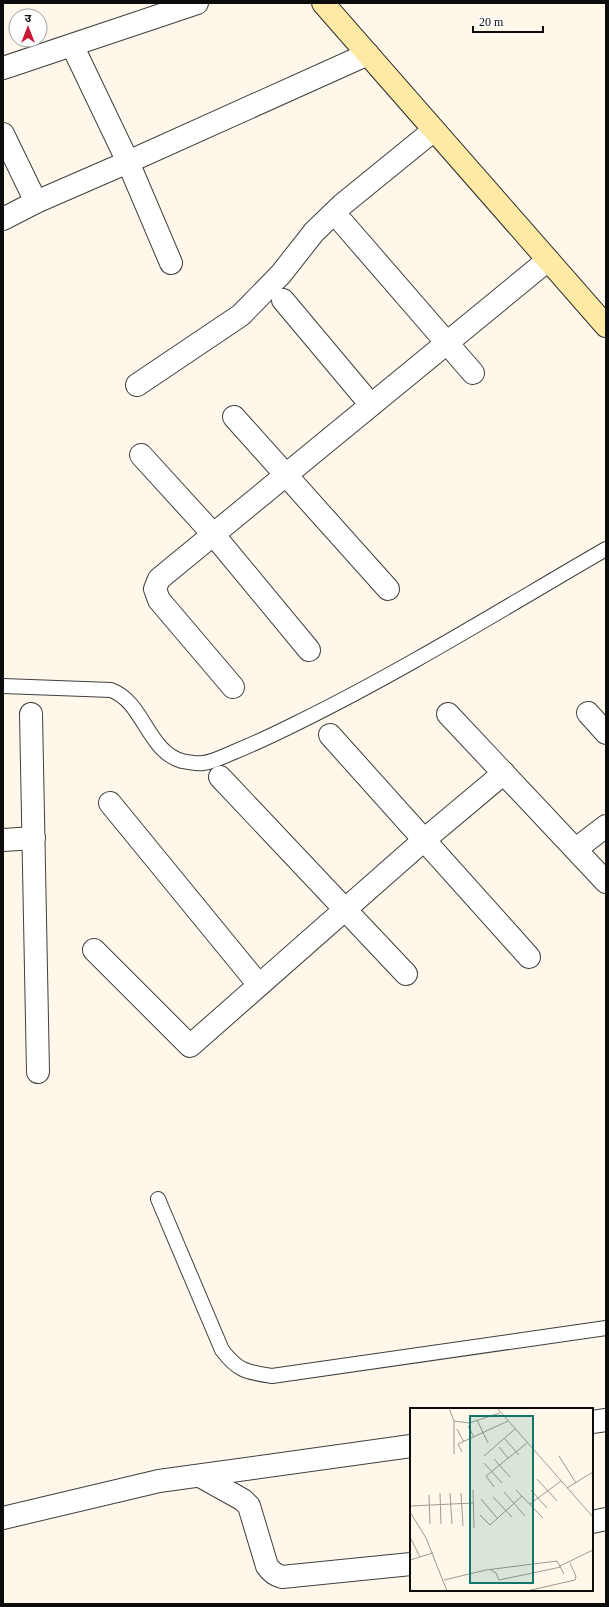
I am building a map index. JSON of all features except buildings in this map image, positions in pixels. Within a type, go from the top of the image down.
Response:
[{"type":"main road","points":[[323,3],[606,326]]},
{"type":"street","points":[[3,68],[197,3]]},
{"type":"street","points":[[72,45],[128,162],[171,263]]},
{"type":"street","points":[[3,219],[36,202],[368,54]]},
{"type":"street","points":[[137,385],[242,315],[281,274],[314,232],[339,208],[434,130]]},
{"type":"street","points":[[3,134],[36,202]]},
{"type":"street","points":[[343,223],[473,372]]},
{"type":"street","points":[[233,687],[159,600],[155,589],[159,579],[548,260]]},
{"type":"street","points":[[283,300],[371,405]]},
{"type":"street","points":[[234,417],[388,589]]},
{"type":"street","points":[[141,455],[213,534],[309,650]]},
{"type":"street","points":[[588,713],[606,733]]},
{"type":"street","points":[[31,714],[38,1072]]},
{"type":"street","points":[[448,714],[606,882]]},
{"type":"street","points":[[330,735],[529,957]]},
{"type":"street","points":[[94,950],[190,1046],[424,840],[504,773]]},
{"type":"street","points":[[220,777],[406,974]]},
{"type":"street","points":[[110,803],[259,985]]},
{"type":"street","points":[[576,850],[606,826]]},
{"type":"street","points":[[3,840],[34,838]]},
{"type":"street","points":[[593,1422],[606,1420]]},
{"type":"street","points":[[3,1518],[153,1482],[410,1446]]},
{"type":"street","points":[[200,1476],[243,1500],[249,1506],[267,1566],[270,1571],[276,1575],[282,1577],[410,1564]]},
{"type":"street","points":[[593,1522],[606,1519]]},
{"type":"lane","points":[[3,686],[111,690],[119,693],[127,699],[158,744],[167,753],[181,761],[202,763],[220,758],[263,740],[355,694],[606,549]]},
{"type":"lane","points":[[158,1200],[222,1350],[233,1364],[248,1372],[272,1376],[606,1328]]}]
